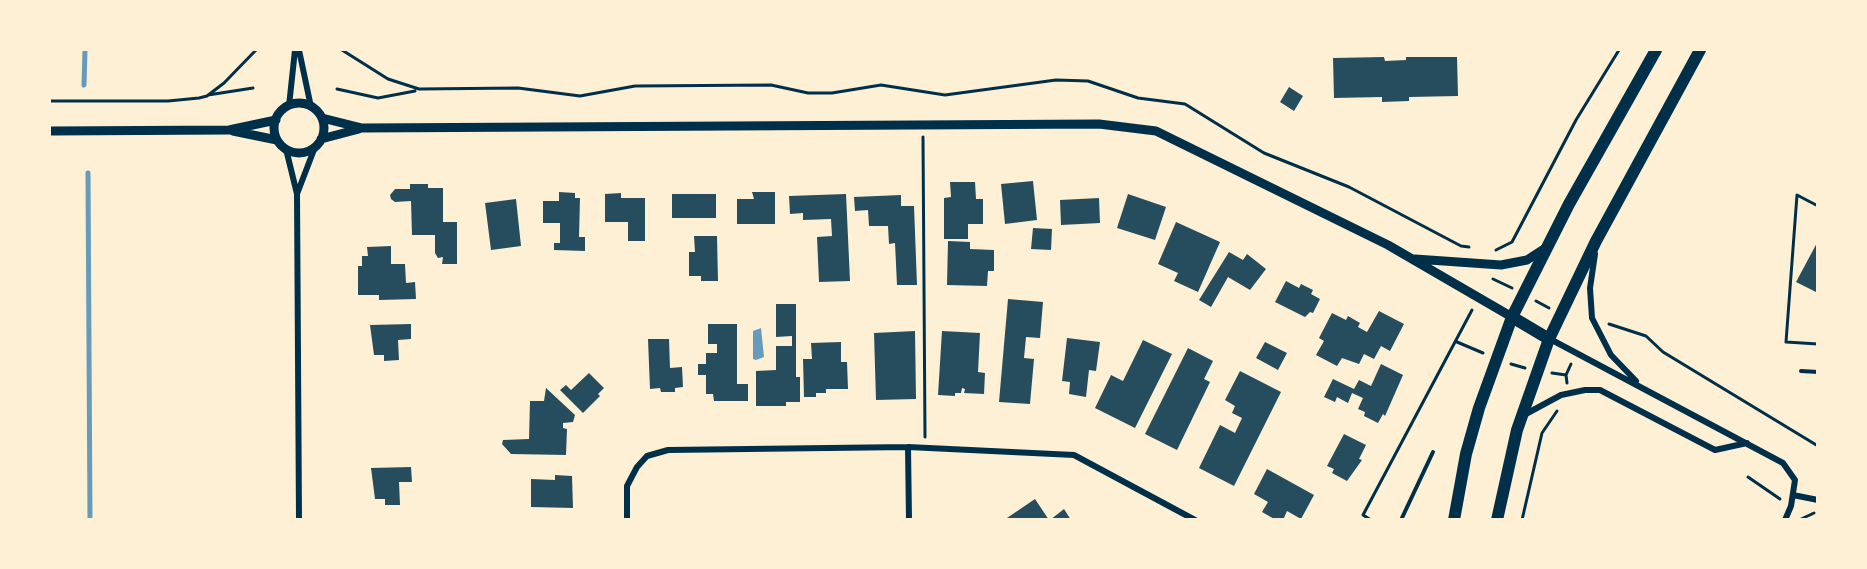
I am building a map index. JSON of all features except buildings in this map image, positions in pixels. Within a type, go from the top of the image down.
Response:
[{"type":"main road","points":[[1454,519],[1476,420],[1512,317],[1547,246],[1656,50]]},
{"type":"main road","points":[[1497,519],[1522,416],[1549,339],[1596,241],[1700,50]]},
{"type":"main road","points":[[1512,317],[1549,339]]},
{"type":"street","points":[[50,131],[229,130],[276,120],[289,106],[297,50]]},
{"type":"street","points":[[297,50],[311,106],[322,118],[362,128],[1099,124],[1156,131],[1412,258],[1512,317]]},
{"type":"street","points":[[289,106],[304,104],[311,106]]},
{"type":"street","points":[[297,194],[315,147],[321,139],[322,118]]},
{"type":"street","points":[[276,120],[277,140]]},
{"type":"street","points":[[321,139],[362,128]]},
{"type":"street","points":[[229,130],[277,140],[286,149],[301,153],[315,147]]},
{"type":"street","points":[[286,149],[297,194],[299,519]]},
{"type":"street","points":[[1596,241],[1590,288],[1592,318],[1611,356],[1641,387]]},
{"type":"street","points":[[1412,258],[1510,264],[1535,256],[1547,246]]},
{"type":"street","points":[[1549,339],[1783,463],[1795,480],[1791,506],[1785,519]]},
{"type":"street","points":[[1522,416],[1561,395],[1585,390],[1600,390],[1715,450],[1748,443]]},
{"type":"street","points":[[627,519],[627,486],[636,467],[647,456],[668,450],[908,447],[1074,455],[1195,519]]},
{"type":"street","points":[[908,447],[909,519]]},
{"type":"street","points":[[1793,495],[1818,500]]},
{"type":"lane","points":[[1801,371],[1818,372]]},
{"type":"lane","points":[[1401,519],[1433,452]]},
{"type":"path","points":[[207,96],[235,73],[256,50]]},
{"type":"path","points":[[342,50],[388,79],[419,89]]},
{"type":"path","points":[[1486,250],[1502,249],[1512,242],[1576,120],[1619,50]]},
{"type":"path","points":[[337,88],[378,98],[419,89],[518,88],[580,96],[635,86],[771,85],[808,93],[832,93],[881,85],[953,94],[1056,80],[1088,81],[1138,98],[1185,104],[1263,153],[1349,187],[1461,246]]},
{"type":"path","points":[[50,101],[168,101],[253,88]]},
{"type":"path","points":[[923,136],[925,438]]},
{"type":"path","points":[[1818,206],[1797,195],[1786,342],[1818,344]]},
{"type":"path","points":[[1371,519],[1363,515],[1470,315]]},
{"type":"path","points":[[1604,322],[1646,336],[1656,342],[1663,352],[1818,446]]},
{"type":"path","points":[[1522,519],[1542,433],[1558,409],[1565,407]]},
{"type":"path","points":[[1748,477],[1791,506]]},
{"type":"path","points":[[1799,519],[1809,513],[1818,512]]},
{"type":"water","points":[[761,328],[764,357],[756,360],[753,359],[753,331]]},
{"type":"waterway","points":[[84,85],[85,50]]},
{"type":"waterway","points":[[88,173],[90,520]]}]
